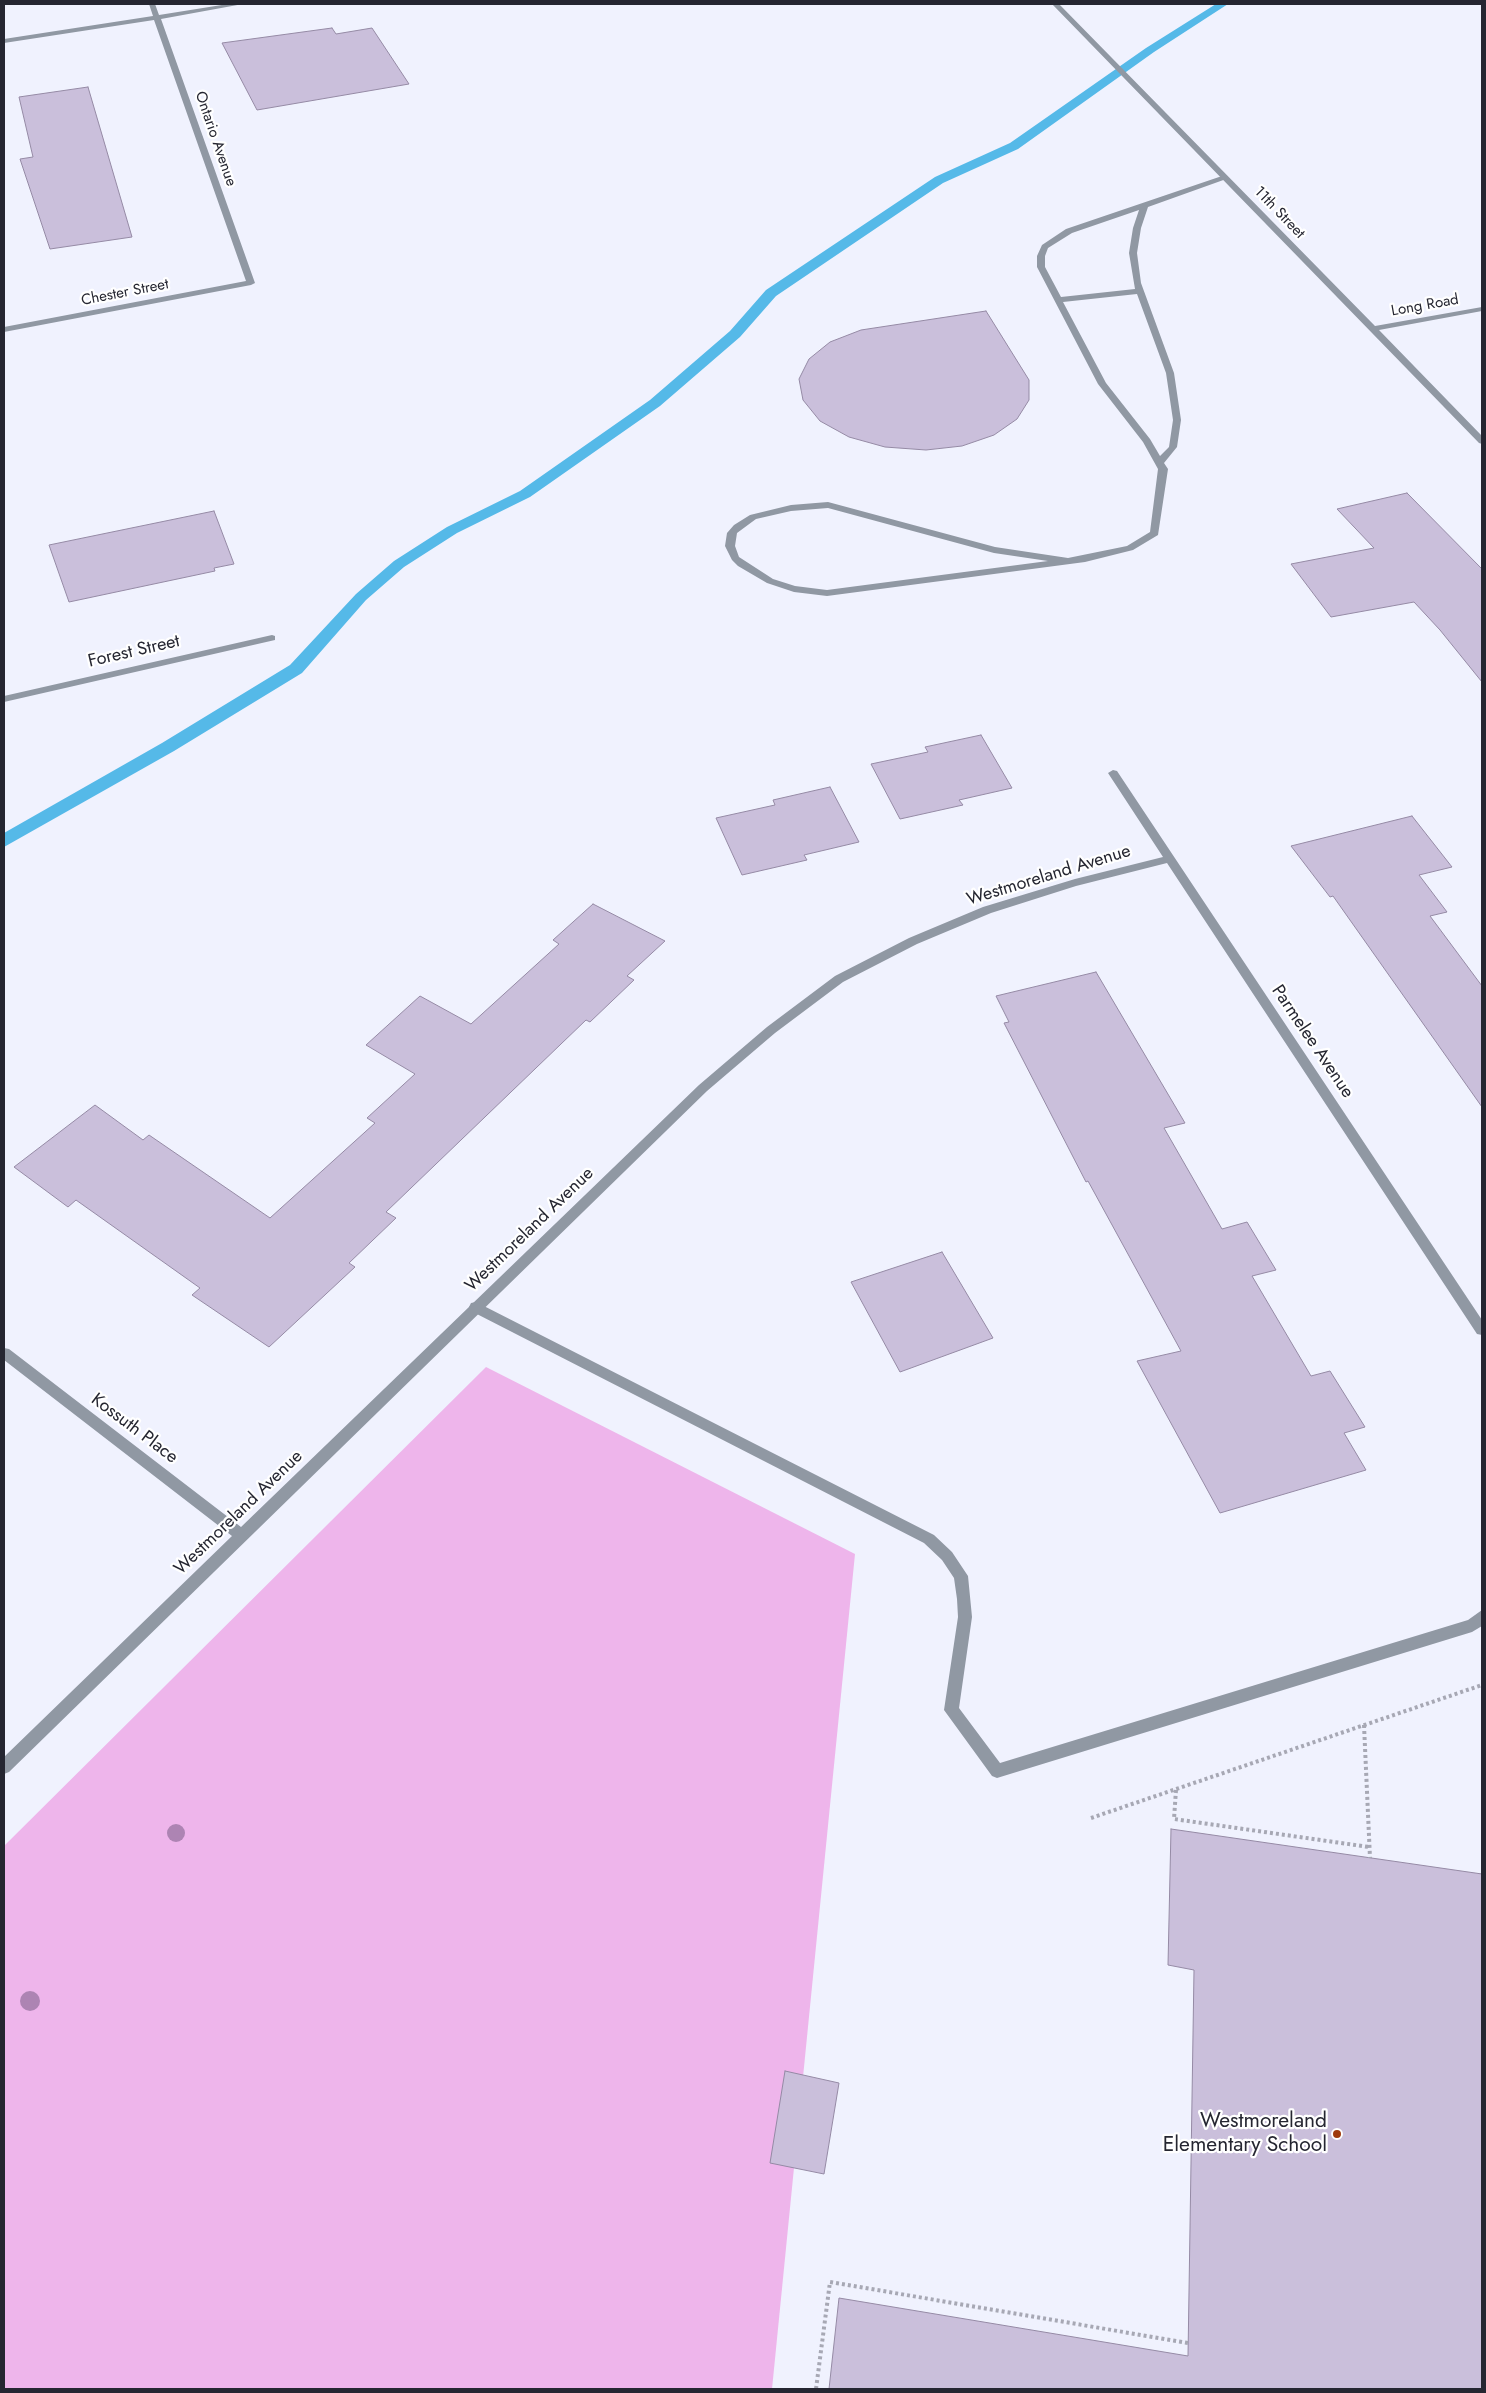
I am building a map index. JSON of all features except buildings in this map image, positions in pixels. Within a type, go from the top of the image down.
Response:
[{"type":"street","name":"Ontario Avenue","points":[[152,4],[251,283]]},
{"type":"street","points":[[4,41],[240,4]]},
{"type":"street","name":"11th Street","points":[[1055,4],[1482,441]]},
{"type":"street","points":[[1067,561],[994,550],[828,505],[791,508],[753,517],[737,527],[732,533],[730,546],[735,558],[770,581],[794,589],[827,593],[1067,561],[1130,548],[1155,533],[1162,487],[1160,462],[1147,441],[1102,384],[1041,267],[1041,256],[1046,247],[1069,231],[1225,178]]},
{"type":"street","points":[[1144,206],[1137,228],[1133,254],[1140,292],[1170,373],[1178,420],[1173,447],[1160,462]]},
{"type":"street","name":"Chester Street","points":[[4,330],[251,283]]},
{"type":"street","points":[[1058,300],[1140,292]]},
{"type":"street","name":"Long Road","points":[[1373,329],[1482,309]]},
{"type":"street","name":"Forest Street","points":[[4,698],[272,638]]},
{"type":"street","name":"Parmelee Avenue","points":[[1113,773],[1482,1330]]},
{"type":"street","name":"Westmoreland Avenue","points":[[4,1767],[703,1088],[771,1030],[839,979],[913,941],[987,910],[1075,883],[1170,860]]},
{"type":"street","points":[[476,1307],[929,1539],[946,1556],[961,1576],[964,1599],[965,1617],[951,1710],[997,1771],[1472,1625],[1482,1617]]},
{"type":"street","name":"Kossuth Place","points":[[4,1353],[242,1534]]},
{"type":"path","points":[[1091,1818],[1482,1685]]},
{"type":"path","points":[[1364,1725],[1370,1858]]},
{"type":"path","points":[[1176,1790],[1174,1819],[1369,1847]]},
{"type":"path","points":[[816,2389],[830,2282],[1188,2343]]},
{"type":"shaded area","points":[[486,1367],[855,1554],[772,2389],[4,2389],[4,1846]]},
{"type":"waterway","points":[[4,841],[168,747],[296,669],[361,597],[399,564],[452,530],[525,494],[655,403],[735,334],[771,293],[939,180],[1014,146],[1150,50],[1223,4]]},
{"type":"place","name":"Westmoreland Elementary School","points":[[1337,2134]]}]
